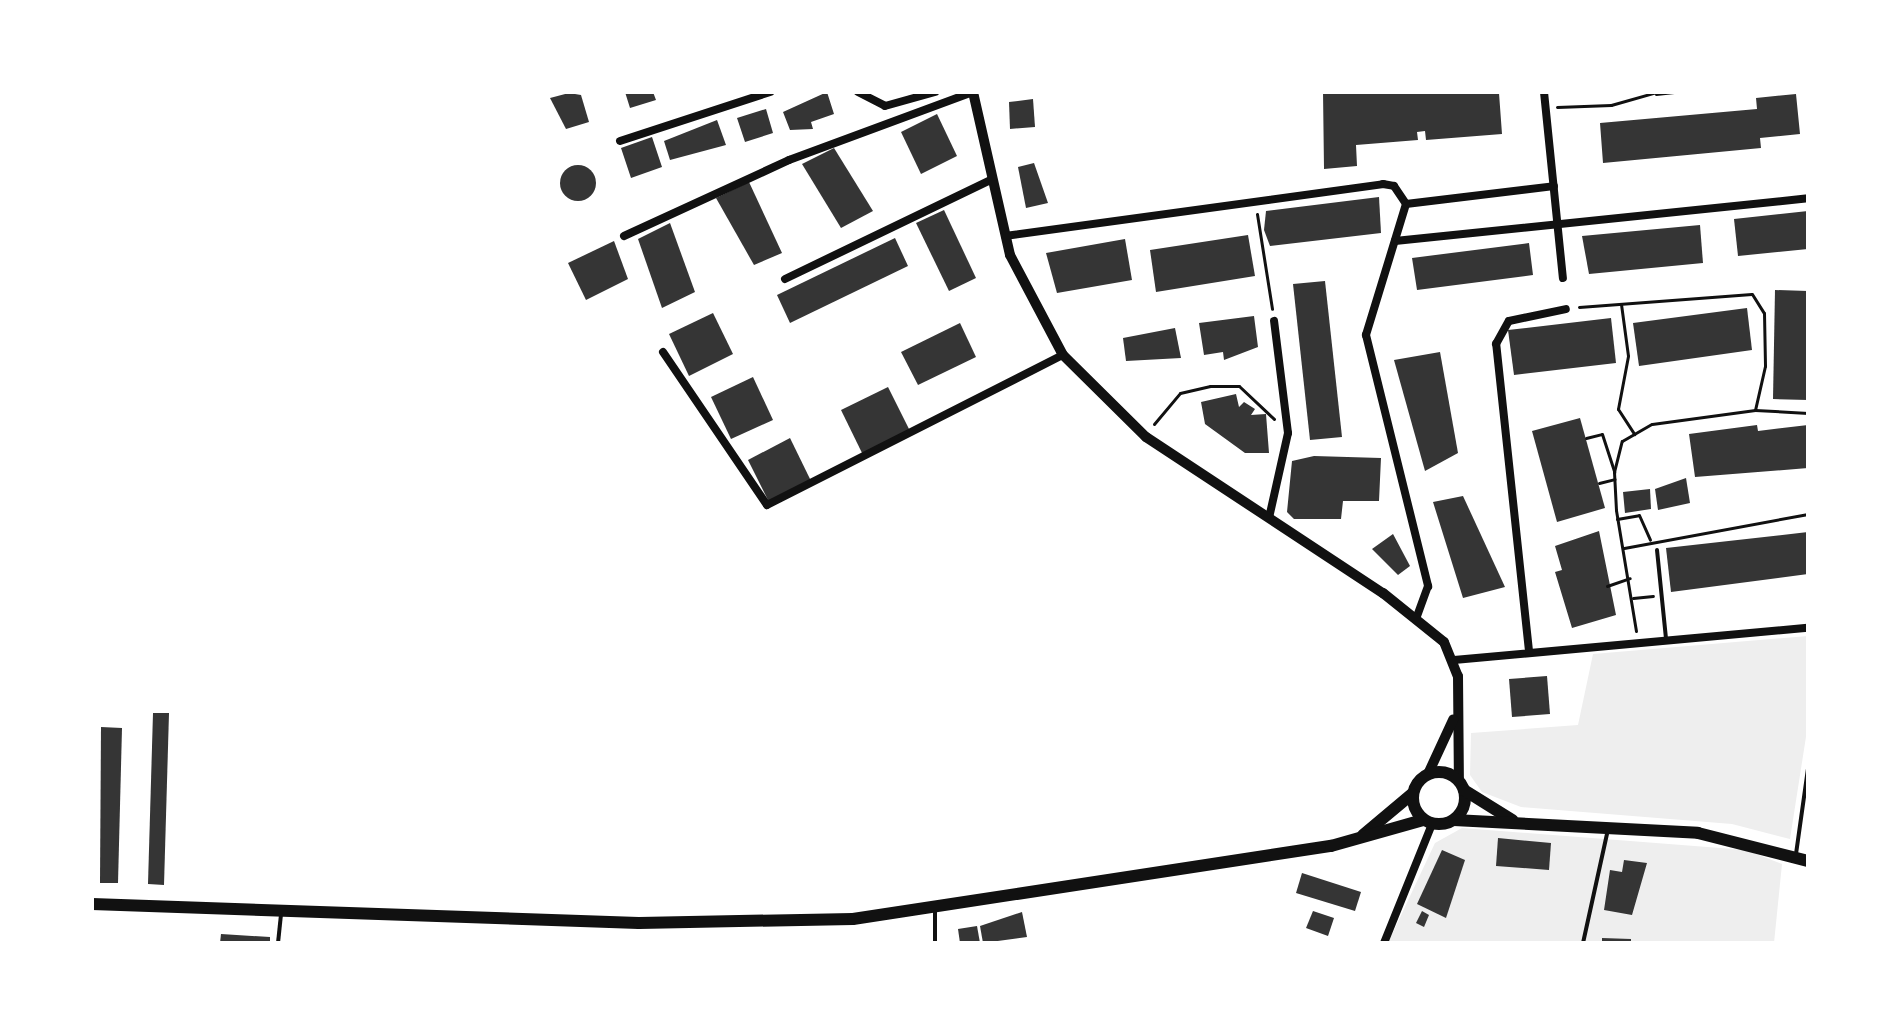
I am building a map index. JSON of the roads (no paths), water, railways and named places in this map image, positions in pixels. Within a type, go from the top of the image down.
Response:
[{"type":"main road","points":[[1363,835],[1412,794],[1428,774],[1462,786],[1512,820]]},
{"type":"main road","points":[[1454,820],[1462,786]]},
{"type":"main road","points":[[1412,794],[1428,822]]},
{"type":"main road","points":[[92,904],[764,924],[935,907],[1454,820],[1512,820],[1714,835],[1802,859]]},
{"type":"street","points":[[620,141],[770,92]]},
{"type":"street","points":[[858,92],[885,106],[935,92]]},
{"type":"street","points":[[624,236],[789,160],[973,92],[1005,236],[1063,355],[1146,437],[1416,619],[1454,660],[1453,720],[1462,786]]},
{"type":"street","points":[[1544,92],[1563,278]]},
{"type":"street","points":[[785,279],[991,180]]},
{"type":"street","points":[[1005,236],[1383,184],[1394,186],[1406,204]]},
{"type":"street","points":[[1406,204],[1554,186]]},
{"type":"street","points":[[1395,241],[1808,198]]},
{"type":"street","points":[[1406,204],[1366,335],[1428,586],[1416,619]]},
{"type":"street","points":[[1529,651],[1496,344],[1509,321],[1566,309]]},
{"type":"street","points":[[1269,518],[1288,433],[1274,321]]},
{"type":"street","points":[[663,352],[767,505],[1063,355]]},
{"type":"street","points":[[1454,660],[1808,628]]},
{"type":"street","points":[[1428,774],[1453,720]]},
{"type":"street","points":[[1384,943],[1428,822]]},
{"type":"lane","points":[[1657,550],[1666,641]]},
{"type":"lane","points":[[1802,859],[1808,769]]},
{"type":"lane","points":[[1583,943],[1608,826]]},
{"type":"lane","points":[[935,907],[935,943]]},
{"type":"lane","points":[[278,943],[281,912]]}]
